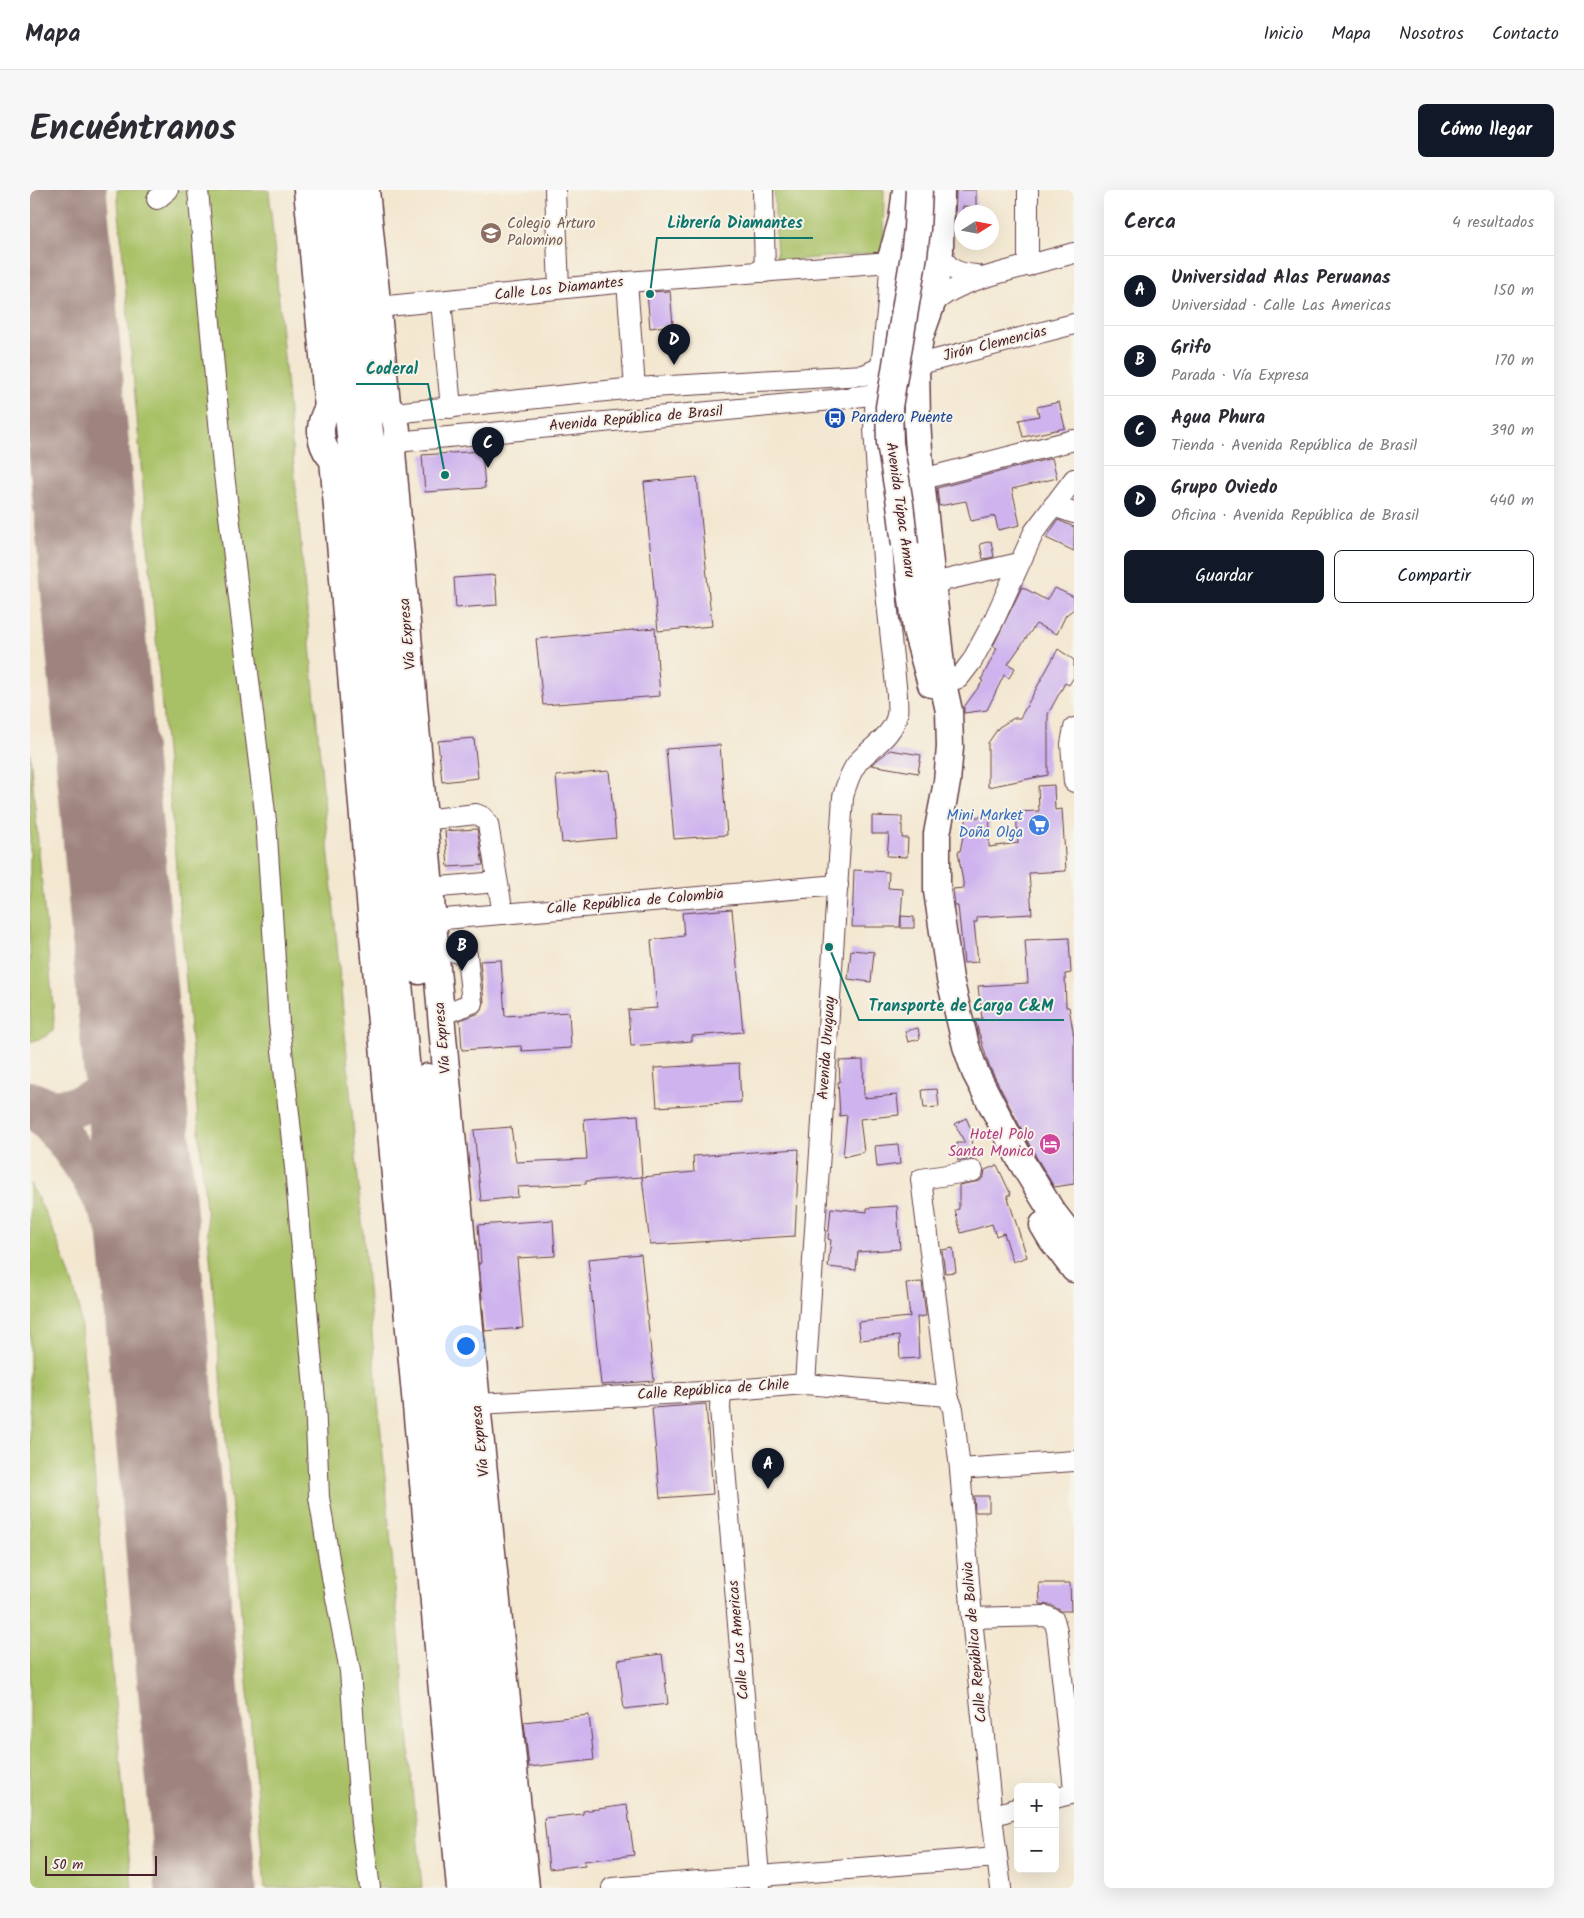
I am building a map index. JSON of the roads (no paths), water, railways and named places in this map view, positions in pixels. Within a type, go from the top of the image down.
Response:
[{"type":"main road","name":"Vía Expresa","points":[[307,190],[364,402],[397,422],[369,458],[367,872],[460,1888]]},
{"type":"main road","name":"Vía Expresa","points":[[328,190],[364,402]]},
{"type":"main road","name":"Vía Expresa","points":[[348,190],[364,402],[404,821],[428,876],[477,1404],[526,1888]]},
{"type":"main road","name":"Vía Expresa","points":[[364,402],[378,306],[366,190]]},
{"type":"main road","points":[[890,262],[902,220],[906,190]]},
{"type":"main road","name":"Avenida Túpac Amaru","points":[[919,190],[915,246],[889,407],[890,443],[900,504],[910,543],[928,637],[943,684]]},
{"type":"main road","points":[[910,543],[899,422],[900,402],[924,263],[929,190]]},
{"type":"main road","points":[[941,190],[940,251],[937,278],[932,303],[920,337],[916,365],[921,480],[943,684],[948,712],[950,747],[947,782],[937,834],[936,891],[950,979],[966,1046],[975,1072],[1021,1161],[1051,1210],[1074,1240]]},
{"type":"main road","points":[[364,402],[322,418],[320,429],[324,445],[369,458]]},
{"type":"main road","name":"Vía Expresa","points":[[369,458],[404,821],[418,1083],[480,1888]]},
{"type":"main road","name":"Avenida Túpac Amaru","points":[[910,543],[916,630],[936,709],[937,727],[933,783],[923,851],[931,953],[935,978],[951,1042],[970,1087],[1028,1200],[1052,1240],[1074,1269]]},
{"type":"main road","points":[[367,872],[404,821]]},
{"type":"main road","points":[[418,1083],[441,1020]]},
{"type":"main road","points":[[382,1032],[418,1083]]},
{"type":"main road","name":"Vía Expresa","points":[[418,1083],[501,1888]]},
{"type":"street","points":[[198,190],[223,466],[266,821],[280,1023],[295,1168],[314,1390],[320,1497],[332,1577],[350,1671],[361,1822],[370,1888]]},
{"type":"street","points":[[555,190],[559,288]]},
{"type":"street","points":[[763,190],[765,272]]},
{"type":"street","points":[[893,190],[890,262],[873,371],[876,394],[874,430],[878,488],[921,480],[1074,440]]},
{"type":"street","points":[[1028,190],[1028,266]]},
{"type":"street","points":[[940,251],[945,263],[951,268],[976,275]]},
{"type":"street","points":[[873,371],[886,357],[893,331],[908,306],[916,295],[937,278],[999,272],[1074,253]]},
{"type":"street","name":"Calle Los Diamantes","points":[[378,306],[627,282],[890,262]]},
{"type":"street","points":[[876,394],[899,364],[904,349],[932,303],[963,285],[999,272]]},
{"type":"street","points":[[627,282],[635,388]]},
{"type":"street","points":[[441,301],[451,408]]},
{"type":"street","name":"Jirón Clemencias","points":[[916,365],[1074,324]]},
{"type":"street","name":"Avenida República de Brasil","points":[[364,402],[451,408],[635,388],[873,371]]},
{"type":"street","points":[[660,386],[662,416]]},
{"type":"street","name":"Avenida República de Brasil","points":[[369,458],[662,416],[876,394]]},
{"type":"street","points":[[943,684],[959,678],[972,661],[994,620],[1034,532],[1074,479]]},
{"type":"street","name":"Avenida Uruguay","points":[[805,1384],[843,797],[849,778],[857,763],[891,729],[897,715],[897,695],[884,574],[878,488]]},
{"type":"street","points":[[1053,506],[1074,513]]},
{"type":"street","points":[[933,583],[1019,563]]},
{"type":"street","points":[[1073,739],[1074,782]]},
{"type":"street","points":[[404,821],[476,814],[483,817],[488,824],[503,914]]},
{"type":"street","points":[[428,876],[497,882]]},
{"type":"street","name":"Calle República de Colombia","points":[[433,920],[838,885]]},
{"type":"street","name":"Calle República de Bolivia","points":[[973,1171],[921,1179],[948,1396],[953,1409],[960,1469],[972,1618],[1001,1888]]},
{"type":"street","name":"Calle República de Chile","points":[[477,1404],[721,1391],[805,1384],[948,1396]]},
{"type":"street","name":"Calle Las Americas","points":[[721,1391],[720,1408],[759,1882]]},
{"type":"street","points":[[960,1469],[1074,1461]]},
{"type":"street","points":[[972,1618],[1046,1616],[1054,1620],[1057,1630],[1074,1789]]},
{"type":"street","points":[[1059,1797],[1074,1793]]},
{"type":"street","points":[[992,1816],[1014,1809]]},
{"type":"street","points":[[612,1888],[759,1882],[997,1857]]},
{"type":"place","name":"Colegio Arturo Palomino","points":[[491,233]]},
{"type":"place","name":"Librería Diamantes","points":[[650,294]]},
{"type":"place","name":"Grupo Oviedo","points":[[674,365]]},
{"type":"place","name":"Paradero Puente","points":[[835,418]]},
{"type":"place","name":"Agua Phura","points":[[488,468]]},
{"type":"place","name":"Coderal","points":[[445,475]]},
{"type":"place","name":"Mini Market Doña Olga","points":[[1039,825]]},
{"type":"place","name":"Transporte de Carga C&M","points":[[829,947]]},
{"type":"place","name":"Grifo","points":[[462,971]]},
{"type":"place","name":"Hotel Polo Santa Monica","points":[[1050,1144]]},
{"type":"place","name":"Universidad Alas Peruanas","points":[[768,1489]]}]
